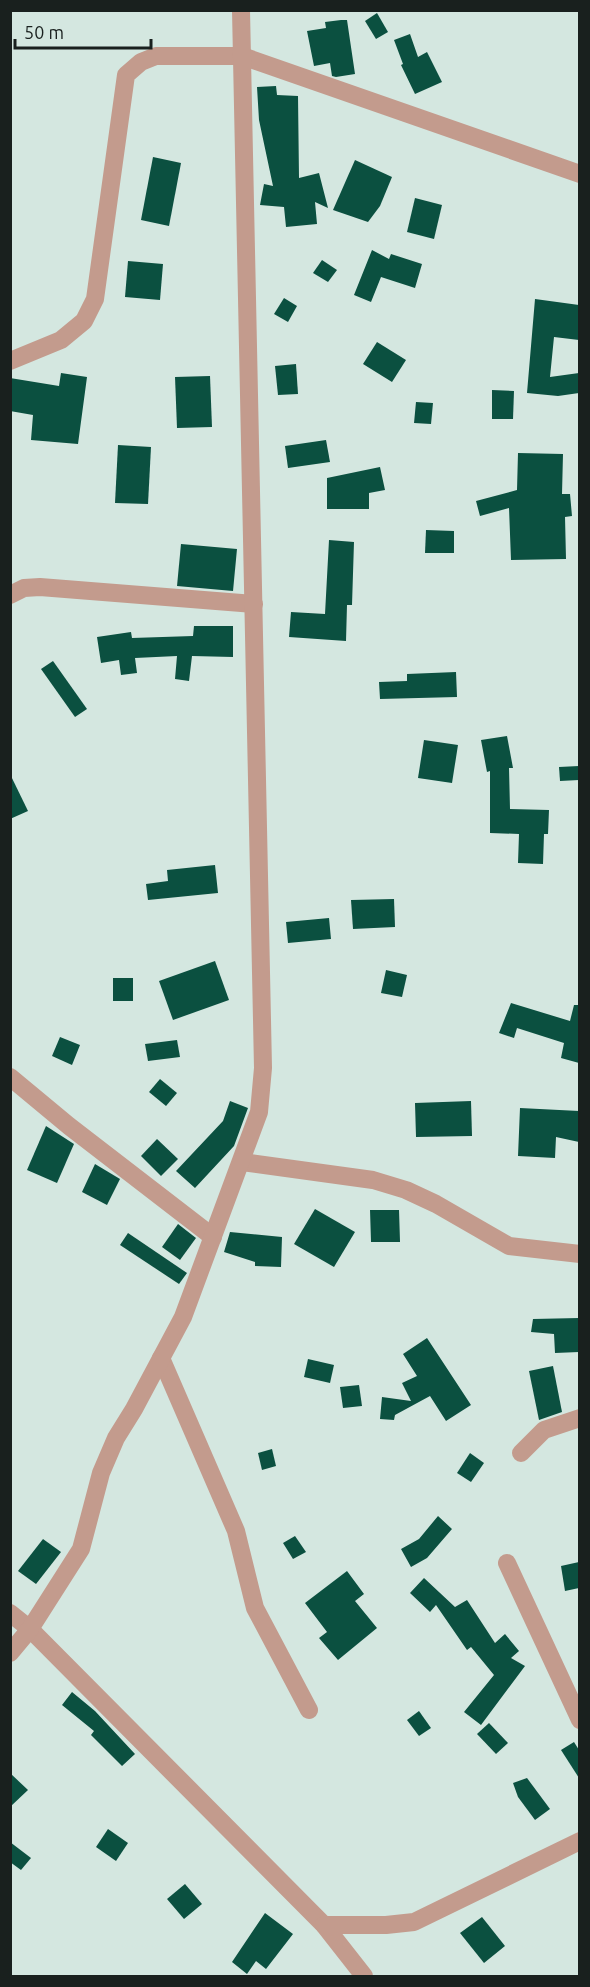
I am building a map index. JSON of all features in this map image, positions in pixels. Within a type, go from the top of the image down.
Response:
[{"type":"street","points":[[10,1653],[30,1629],[81,1549],[101,1473],[116,1438],[183,1317],[259,1112],[263,1068],[241,10]]},
{"type":"street","points":[[10,361],[61,340],[84,321],[94,299],[126,75],[141,62],[156,56],[242,56],[579,174]]},
{"type":"street","points":[[10,595],[24,588],[40,587],[254,604]]},
{"type":"street","points":[[10,1077],[69,1126],[213,1237]]},
{"type":"street","points":[[242,1162],[373,1180],[406,1190],[436,1203],[509,1246],[579,1254]]},
{"type":"street","points":[[161,1358],[236,1531],[255,1608],[309,1710]]},
{"type":"street","points":[[521,1453],[544,1430],[579,1418]]},
{"type":"street","points":[[507,1563],[579,1720]]},
{"type":"street","points":[[10,1613],[30,1629],[324,1924],[364,1977]]},
{"type":"street","points":[[324,1924],[386,1925],[414,1922],[579,1841]]},
{"type":"building","points":[[377,13],[388,32],[376,39],[365,21]]},
{"type":"building","points":[[347,20],[355,74],[336,77],[332,76],[330,63],[314,66],[307,31],[326,28],[325,22]]},
{"type":"building","points":[[410,34],[418,57],[427,52],[442,82],[415,94],[401,65],[403,64],[394,40]]},
{"type":"building","points":[[276,86],[277,95],[298,96],[299,178],[319,173],[328,208],[315,202],[317,224],[286,227],[284,207],[260,205],[264,184],[273,186],[259,120],[257,87]]},
{"type":"building","points":[[153,157],[181,163],[169,226],[141,220]]},
{"type":"building","points":[[355,160],[392,177],[380,206],[368,222],[333,210]]},
{"type":"building","points":[[415,198],[442,205],[434,239],[407,232]]},
{"type":"building","points":[[372,250],[389,259],[391,254],[422,264],[415,288],[381,277],[371,302],[354,295]]},
{"type":"building","points":[[322,260],[337,270],[328,282],[313,273]]},
{"type":"building","points":[[128,261],[163,264],[160,300],[125,297]]},
{"type":"building","points":[[284,298],[297,306],[288,322],[274,314]]},
{"type":"building","points":[[535,299],[579,305],[579,340],[554,337],[550,377],[579,373],[579,393],[558,396],[527,393]]},
{"type":"building","points":[[377,342],[406,360],[392,382],[363,364]]},
{"type":"building","points":[[296,364],[298,394],[278,395],[275,366]]},
{"type":"building","points":[[61,373],[87,377],[78,444],[31,440],[33,415],[10,411],[10,378],[59,386]]},
{"type":"building","points":[[210,376],[212,427],[177,428],[175,377]]},
{"type":"building","points":[[492,390],[514,391],[513,419],[492,419]]},
{"type":"building","points":[[416,402],[433,403],[431,424],[414,423]]},
{"type":"building","points":[[326,440],[330,462],[288,468],[285,446]]},
{"type":"building","points":[[118,445],[151,447],[148,504],[115,503]]},
{"type":"building","points":[[518,453],[563,454],[562,494],[570,494],[572,516],[565,517],[566,559],[511,560],[509,508],[480,516],[476,501],[517,490]]},
{"type":"building","points":[[380,467],[385,490],[369,493],[369,509],[327,509],[327,478]]},
{"type":"building","points":[[426,530],[454,531],[454,553],[425,553]]},
{"type":"building","points":[[329,540],[354,542],[352,605],[347,605],[346,641],[289,637],[291,612],[325,614]]},
{"type":"building","points":[[181,544],[237,549],[233,591],[177,586]]},
{"type":"building","points":[[194,626],[233,626],[233,657],[192,656],[189,681],[175,679],[177,656],[135,658],[137,673],[121,675],[119,660],[101,663],[97,637],[131,632],[132,638],[193,636]]},
{"type":"building","points":[[53,661],[87,709],[75,717],[41,669]]},
{"type":"building","points":[[456,672],[457,697],[380,699],[379,682],[407,681],[407,674]]},
{"type":"building","points":[[507,736],[513,768],[509,768],[510,809],[549,810],[548,834],[544,834],[543,864],[518,863],[519,834],[490,833],[490,771],[487,772],[481,740]]},
{"type":"building","points":[[424,740],[458,745],[452,783],[418,778]]},
{"type":"building","points":[[579,766],[579,780],[560,781],[559,767]]},
{"type":"building","points":[[10,774],[28,811],[10,819]]},
{"type":"building","points":[[215,865],[218,893],[148,900],[146,884],[168,881],[167,870]]},
{"type":"building","points":[[394,899],[395,927],[353,929],[351,900]]},
{"type":"building","points":[[329,918],[331,939],[288,943],[286,922]]},
{"type":"building","points":[[215,961],[229,1000],[173,1020],[159,981]]},
{"type":"building","points":[[386,970],[407,975],[402,997],[381,993]]},
{"type":"building","points":[[113,978],[133,978],[133,1001],[113,1001]]},
{"type":"building","points":[[511,1003],[570,1021],[574,1005],[579,1005],[579,1063],[561,1058],[564,1043],[517,1028],[514,1038],[499,1033]]},
{"type":"building","points":[[60,1037],[80,1045],[72,1065],[52,1056]]},
{"type":"building","points":[[177,1040],[180,1057],[148,1061],[145,1044]]},
{"type":"building","points":[[160,1079],[177,1093],[166,1106],[149,1092]]},
{"type":"building","points":[[230,1101],[248,1108],[234,1146],[195,1188],[176,1171],[223,1121]]},
{"type":"building","points":[[471,1101],[472,1136],[416,1137],[415,1103]]},
{"type":"building","points":[[520,1108],[579,1111],[579,1142],[556,1137],[555,1158],[518,1156]]},
{"type":"building","points":[[46,1126],[74,1144],[57,1183],[27,1170]]},
{"type":"building","points":[[157,1139],[178,1159],[161,1176],[141,1156]]},
{"type":"building","points":[[95,1164],[120,1179],[107,1205],[82,1192]]},
{"type":"building","points":[[315,1209],[355,1232],[334,1267],[294,1244]]},
{"type":"building","points":[[370,1210],[399,1210],[400,1242],[371,1242]]},
{"type":"building","points":[[178,1224],[196,1238],[180,1260],[162,1247]]},
{"type":"building","points":[[230,1232],[282,1237],[281,1267],[255,1266],[255,1262],[224,1252]]},
{"type":"building","points":[[128,1233],[187,1273],[179,1284],[120,1245]]},
{"type":"building","points":[[579,1318],[579,1352],[555,1353],[554,1334],[531,1332],[533,1319]]},
{"type":"building","points":[[427,1338],[471,1405],[446,1421],[430,1396],[395,1415],[394,1420],[380,1419],[382,1397],[411,1401],[402,1383],[417,1376],[403,1354]]},
{"type":"building","points":[[308,1359],[334,1365],[330,1383],[304,1377]]},
{"type":"building","points":[[553,1366],[562,1412],[539,1420],[529,1371]]},
{"type":"building","points":[[359,1385],[362,1406],[343,1408],[340,1387]]},
{"type":"building","points":[[272,1449],[276,1466],[262,1470],[258,1453]]},
{"type":"building","points":[[470,1453],[484,1463],[471,1482],[457,1473]]},
{"type":"building","points":[[438,1516],[452,1529],[427,1558],[411,1567],[401,1549],[419,1539]]},
{"type":"building","points":[[295,1536],[306,1552],[293,1559],[283,1543]]},
{"type":"building","points":[[43,1539],[61,1552],[36,1584],[18,1571]]},
{"type":"building","points":[[579,1562],[579,1588],[565,1591],[561,1566]]},
{"type":"building","points":[[347,1571],[364,1594],[355,1601],[377,1628],[338,1660],[319,1638],[327,1632],[305,1603]]},
{"type":"building","points":[[424,1578],[455,1607],[467,1600],[495,1643],[505,1634],[519,1651],[511,1658],[525,1666],[481,1725],[464,1712],[494,1675],[471,1647],[467,1650],[436,1605],[430,1612],[410,1593]]},
{"type":"building","points":[[72,1692],[95,1711],[135,1754],[122,1766],[91,1735],[94,1731],[62,1705]]},
{"type":"building","points":[[419,1711],[431,1728],[419,1736],[407,1720]]},
{"type":"building","points":[[489,1723],[508,1743],[496,1754],[477,1734]]},
{"type":"building","points":[[574,1742],[579,1750],[579,1778],[561,1750]]},
{"type":"building","points":[[10,1773],[28,1790],[10,1807]]},
{"type":"building","points":[[527,1778],[550,1809],[535,1820],[518,1797],[513,1783]]},
{"type":"building","points":[[108,1829],[128,1843],[116,1861],[96,1847]]},
{"type":"building","points":[[10,1842],[31,1858],[21,1870],[10,1862]]},
{"type":"building","points":[[185,1884],[202,1904],[184,1919],[167,1899]]},
{"type":"building","points":[[265,1913],[293,1934],[266,1969],[256,1961],[247,1974],[232,1962]]},
{"type":"building","points":[[482,1917],[505,1946],[484,1963],[460,1933]]}]
